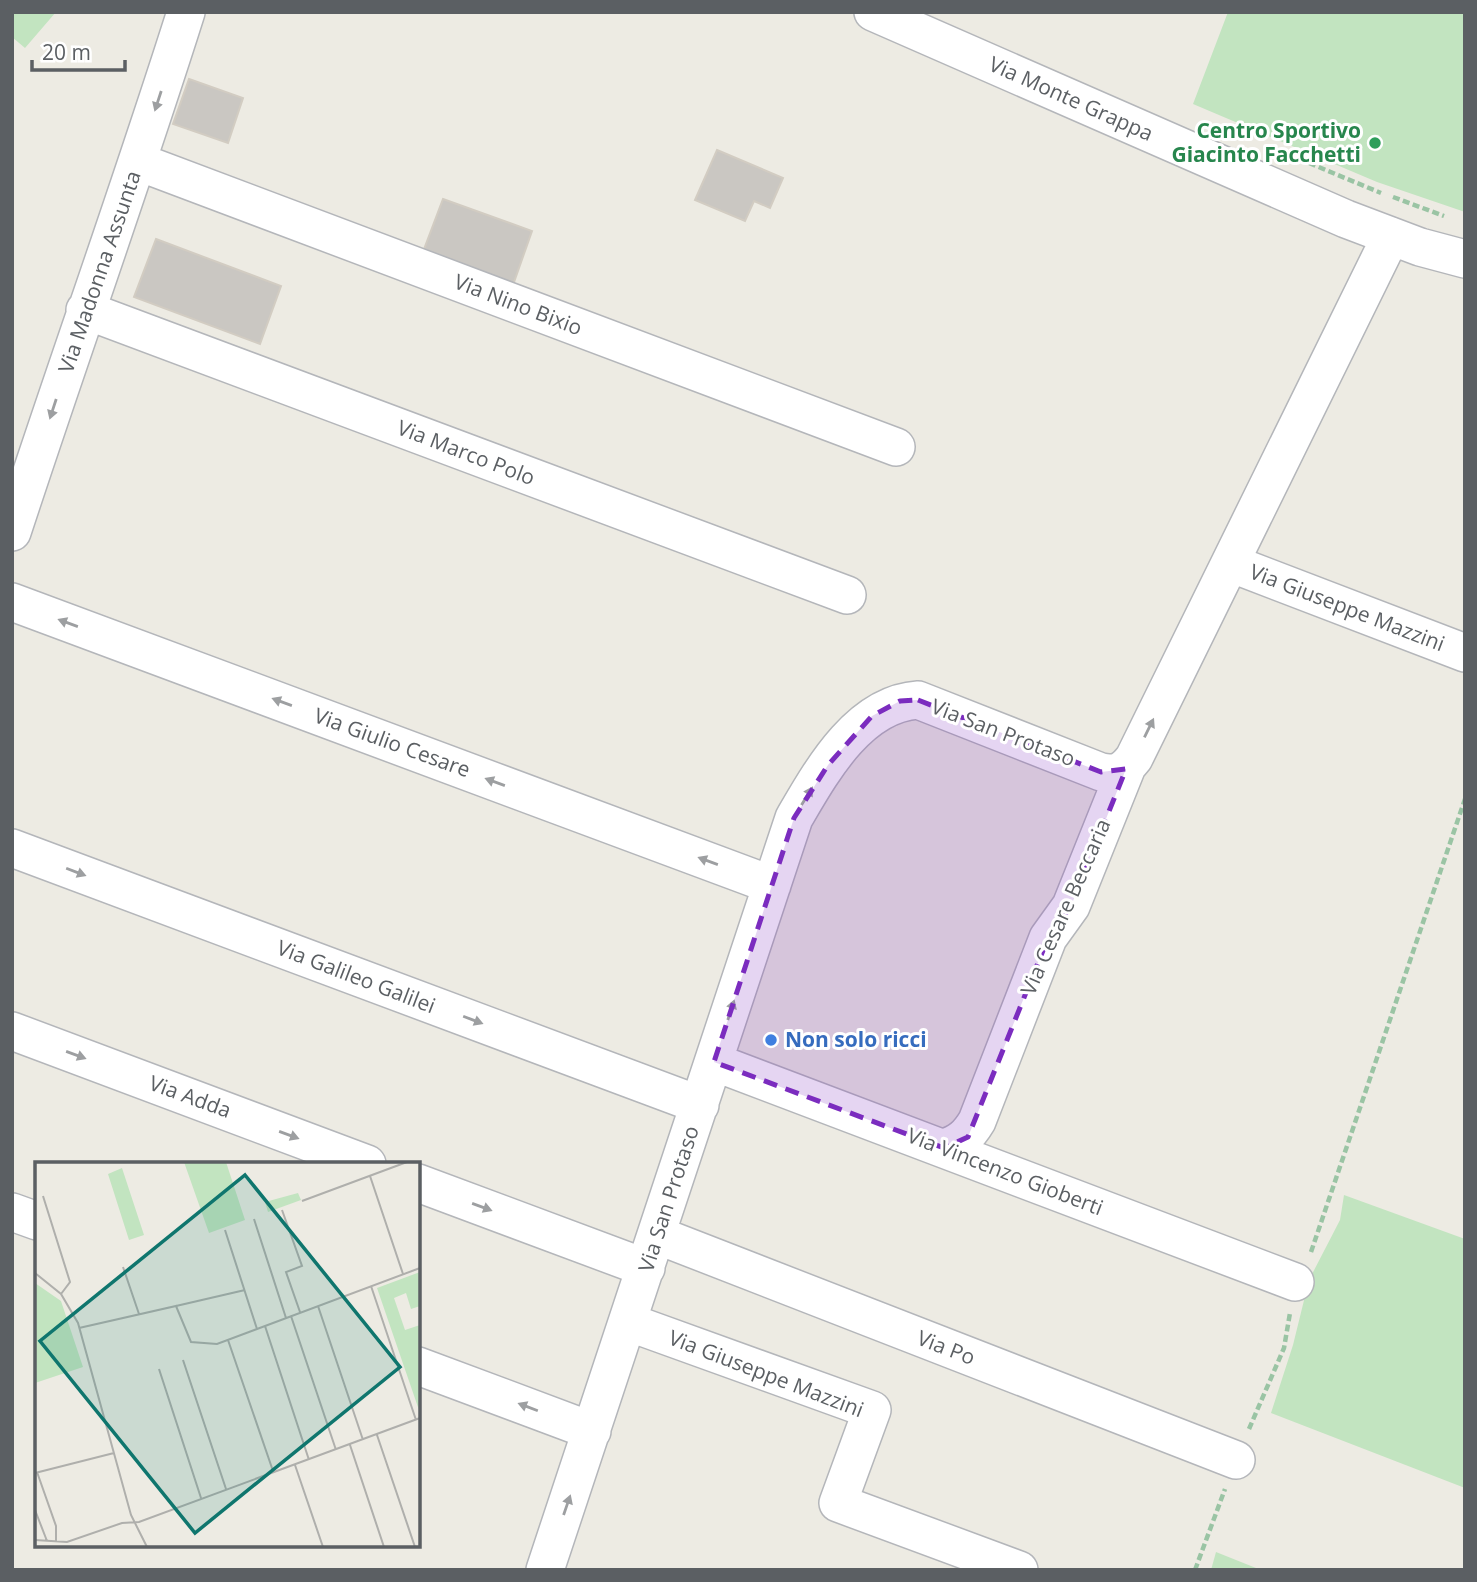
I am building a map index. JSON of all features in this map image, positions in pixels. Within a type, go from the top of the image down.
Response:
[{"type":"street","name":"Via Madonna Assunta","points":[[12,532],[85,310],[139,162],[186,12]]},
{"type":"street","name":"Via Monte Grappa","points":[[873,12],[1346,219],[1465,259]]},
{"type":"street","name":"Via Nino Bixio","points":[[139,162],[897,447]]},
{"type":"street","points":[[1126,769],[1134,758],[1391,236]]},
{"type":"street","name":"Via Marco Polo","points":[[85,310],[846,596]]},
{"type":"street","name":"Via Giuseppe Mazzini","points":[[1230,564],[1465,653]]},
{"type":"street","name":"Via Giulio Cesare","points":[[12,602],[772,884]]},
{"type":"street","name":"Via San Protaso","points":[[545,1570],[794,818],[828,765],[872,716],[900,701],[918,700],[1101,772],[1114,774],[1126,769]]},
{"type":"street","name":"Via Cesare Beccaria","points":[[944,1148],[968,1136],[977,1121],[1048,938],[1071,906],[1126,769]]},
{"type":"street","name":"Via Galileo Galilei","points":[[12,848],[700,1105]]},
{"type":"street","name":"Via Adda","points":[[12,1031],[362,1162]]},
{"type":"street","name":"Via Vincenzo Gioberti","points":[[714,1062],[1295,1282]]},
{"type":"street","points":[[420,1184],[651,1252]]},
{"type":"street","points":[[12,1212],[35,1220]]},
{"type":"street","name":"Via Po","points":[[651,1252],[1236,1460]]},
{"type":"street","name":"Via Giuseppe Mazzini","points":[[628,1322],[872,1410],[838,1503],[1019,1570]]},
{"type":"street","points":[[420,1367],[592,1432]]},
{"type":"path","points":[[1195,1570],[1236,1460],[1284,1348],[1295,1282],[1310,1256],[1465,799]]},
{"type":"highlighted area","points":[[918,700],[1101,772],[1126,769],[1071,906],[1048,938],[968,1137],[944,1148],[714,1062],[794,818],[828,765],[872,716],[900,701]]},
{"type":"green space","points":[[12,12],[56,12],[25,48],[12,37]]},
{"type":"green space","name":"Centro Sportivo Giacinto Facchetti","points":[[1228,12],[1465,12],[1465,212],[1377,182],[1193,104]]},
{"type":"green space","points":[[1344,1195],[1465,1239],[1465,1488],[1271,1413],[1293,1345],[1309,1280],[1340,1220]]},
{"type":"green space","points":[[1216,1552],[1261,1570],[1211,1570]]},
{"type":"building","points":[[189,79],[243,98],[228,143],[173,124]]},
{"type":"building","points":[[717,150],[783,178],[770,208],[754,201],[745,221],[695,200]]},
{"type":"building","points":[[443,199],[532,231],[513,285],[423,252]]},
{"type":"building","points":[[156,239],[281,286],[260,344],[134,297]]},
{"type":"place","name":"Centro Sportivo Giacinto Facchetti","points":[[1375,143]]},
{"type":"place","name":"Non solo ricci","points":[[771,1040]]}]
